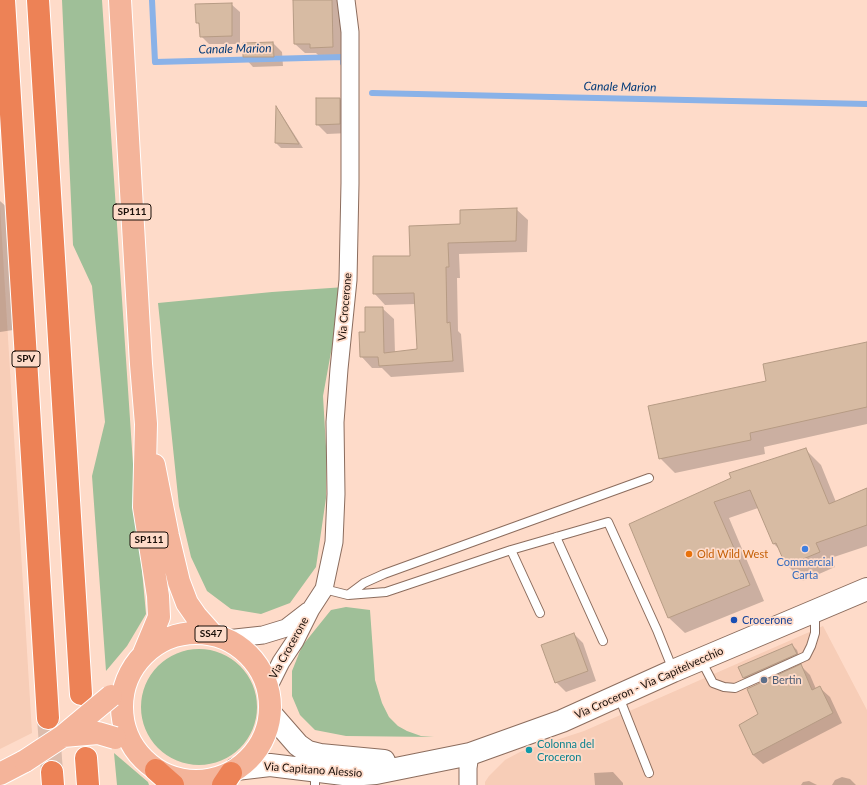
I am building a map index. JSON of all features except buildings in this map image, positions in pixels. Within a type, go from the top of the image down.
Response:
[{"type":"highway","name":"SPV","points":[[4,0],[48,718]]},
{"type":"highway","points":[[38,0],[81,694]]},
{"type":"highway","points":[[86,758],[88,785]]},
{"type":"highway","name":"SS47","points":[[156,770],[173,785]]},
{"type":"main road","name":"SP111","points":[[120,0],[141,364],[146,424],[144,507],[158,596],[159,618],[144,653]]},
{"type":"main road","name":"SP111","points":[[146,424],[168,536],[187,603],[196,616],[219,636]]},
{"type":"main road","name":"Via Croceron - Via Capitelvecchio","points":[[420,764],[470,754],[562,722],[673,671],[867,589]]},
{"type":"main road","name":"SS47","points":[[0,774],[25,761],[63,736],[118,690],[144,653],[165,639],[188,633],[219,636],[240,647],[252,658],[261,672],[268,688],[270,713],[267,730],[260,745],[249,759],[230,776],[193,782],[174,778],[156,770],[145,761],[136,750],[125,730],[118,690]]},
{"type":"main road","name":"Via Capitano Alessio","points":[[270,713],[298,745],[308,752],[327,756],[420,764]]},
{"type":"main road","name":"SS47","points":[[63,736],[98,733],[116,738],[136,750]]},
{"type":"main road","name":"Via Capitano Alessio","points":[[230,776],[270,765],[315,778],[376,774],[420,764]]},
{"type":"street","name":"Via Crocerone","points":[[268,688],[311,609],[324,589],[334,542],[336,494],[335,422],[348,280],[350,184],[350,32],[346,0]]},
{"type":"street","name":"Via Crocerone","points":[[219,636],[263,635],[286,628],[311,609]]},
{"type":"street","points":[[468,785],[470,754]]},
{"type":"lane","points":[[348,595],[364,583],[384,574],[649,478]]},
{"type":"lane","points":[[324,589],[348,595],[386,592],[511,550],[608,522],[657,630],[673,671]]},
{"type":"lane","points":[[556,537],[602,641]]},
{"type":"lane","points":[[511,550],[540,613]]},
{"type":"lane","points":[[701,659],[713,683],[724,687],[735,688],[806,656],[815,633],[815,611]]},
{"type":"lane","points":[[619,697],[649,773]]},
{"type":"shaded area","points":[[0,206],[32,733],[0,749]]},
{"type":"shaded area","points":[[823,626],[867,710],[867,785],[485,785],[485,782],[489,776],[505,760],[520,752],[584,731]]},
{"type":"green space","points":[[62,0],[102,0],[135,494],[146,614],[127,646],[106,671],[92,476],[105,422],[92,286],[73,245]]},
{"type":"green space","points":[[345,287],[341,326],[331,352],[323,396],[326,447],[326,498],[316,567],[290,603],[261,614],[231,609],[207,591],[191,557],[179,506],[158,303],[272,292]]},
{"type":"green space","points":[[346,607],[370,610],[375,680],[382,703],[389,717],[398,726],[407,731],[421,736],[434,737],[346,736],[315,730],[300,715],[292,696],[292,671],[302,646],[331,610]]},
{"type":"green space","points":[[199,649],[221,653],[231,658],[240,666],[248,675],[253,685],[257,707],[253,729],[248,739],[240,748],[231,756],[221,761],[199,765],[177,761],[167,756],[158,748],[150,739],[145,729],[141,707],[145,685],[150,675],[158,666],[167,658],[177,653]]},
{"type":"green space","points":[[114,753],[148,782],[149,785],[117,785]]},
{"type":"waterway","name":"Canale Marion","points":[[152,0],[155,62],[343,57],[343,63]]},
{"type":"waterway","name":"Canale Marion","points":[[372,93],[867,104]]},
{"type":"tunnel","points":[[48,718],[52,772]]},
{"type":"place","name":"Commercial Carta","points":[[805,549]]},
{"type":"place","name":"Old Wild West","points":[[689,554]]},
{"type":"place","name":"Crocerone","points":[[734,620]]},
{"type":"place","name":"Bertin","points":[[764,680]]},
{"type":"place","name":"Colonna del Croceron","points":[[529,750]]}]
